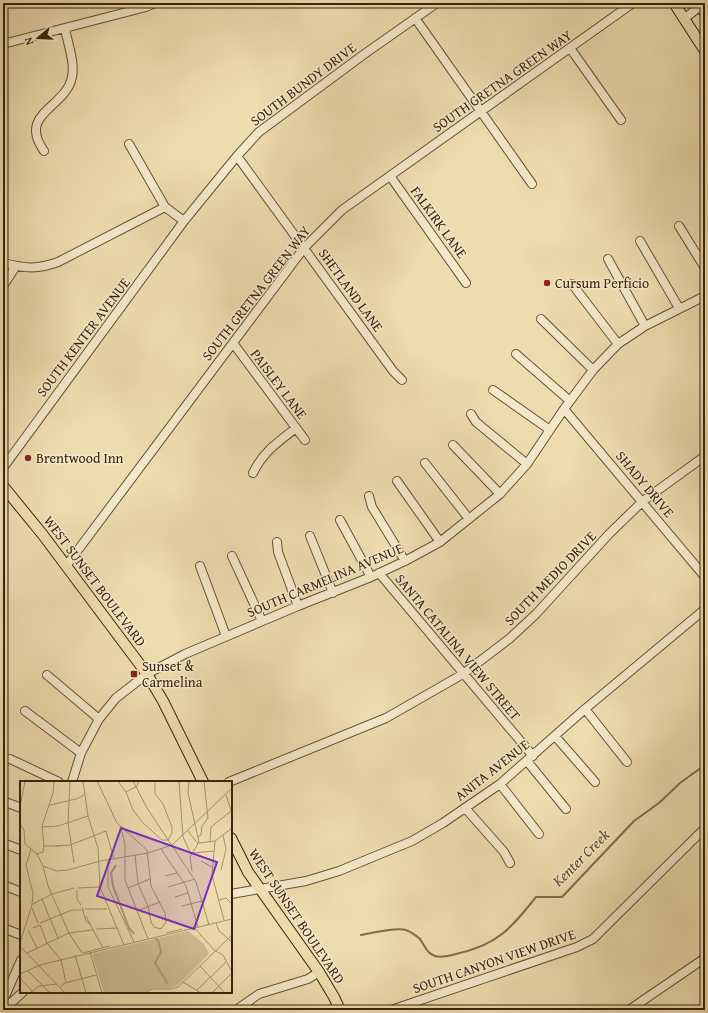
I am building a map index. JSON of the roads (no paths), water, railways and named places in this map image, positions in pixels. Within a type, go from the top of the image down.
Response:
[{"type":"main road","points":[[674,3],[705,51]]},
{"type":"main road","name":"WEST SUNSET BOULEVARD","points":[[3,486],[66,566],[147,674],[163,700],[203,781]]},
{"type":"main road","name":"WEST SUNSET BOULEVARD","points":[[232,840],[248,872],[319,972],[340,1010]]},
{"type":"street","points":[[3,44],[146,8],[155,3]]},
{"type":"street","name":"SOUTH BUNDY DRIVE","points":[[184,221],[237,156],[268,124],[437,3]]},
{"type":"street","name":"SOUTH GRETNA GREEN WAY","points":[[66,566],[304,248],[342,210],[633,3]]},
{"type":"street","points":[[684,19],[702,6]]},
{"type":"street","points":[[415,18],[532,184]]},
{"type":"street","points":[[44,151],[36,136],[36,126],[39,118],[68,90],[72,77],[73,66],[65,29]]},
{"type":"street","points":[[570,48],[621,120]]},
{"type":"street","points":[[129,144],[165,207],[184,221]]},
{"type":"street","name":"SHETLAND LANE","points":[[237,156],[393,371],[402,380]]},
{"type":"street","name":"FALKIRK LANE","points":[[390,176],[466,283]]},
{"type":"street","points":[[3,263],[28,268],[41,267],[58,262],[165,207]]},
{"type":"street","name":"SOUTH KENTER AVENUE","points":[[3,468],[184,221]]},
{"type":"street","points":[[679,226],[705,268]]},
{"type":"street","points":[[640,241],[679,308]]},
{"type":"street","points":[[608,259],[645,326]]},
{"type":"street","points":[[3,286],[16,266]]},
{"type":"street","points":[[572,284],[618,344]]},
{"type":"street","name":"SOUTH CARMELINA AVENUE","points":[[72,781],[81,753],[99,719],[116,698],[147,674],[185,654],[226,636],[375,575],[406,561],[440,542],[500,494],[528,464],[564,409],[593,370],[618,344],[645,326],[705,296]]},
{"type":"street","points":[[541,319],[593,370]]},
{"type":"street","name":"PAISLEY LANE","points":[[233,343],[304,440]]},
{"type":"street","points":[[516,354],[570,401]]},
{"type":"street","points":[[493,390],[550,430]]},
{"type":"street","name":"SHADY DRIVE","points":[[564,409],[705,577]]},
{"type":"street","points":[[471,414],[476,422],[528,464]]},
{"type":"street","points":[[253,473],[258,462],[268,450],[296,428]]},
{"type":"street","points":[[453,444],[500,494]]},
{"type":"street","name":"SOUTH MEDIO DRIVE","points":[[231,781],[386,718],[463,674],[509,639],[536,614],[609,534],[642,501],[705,456]]},
{"type":"street","points":[[425,464],[469,519]]},
{"type":"street","points":[[397,481],[440,542]]},
{"type":"street","points":[[369,496],[372,508],[406,561]]},
{"type":"street","name":"SANTA CATALINA VIEW STREET","points":[[340,520],[375,575],[463,674],[530,758],[566,809]]},
{"type":"street","points":[[310,536],[333,593]]},
{"type":"street","points":[[277,542],[278,552],[298,606]]},
{"type":"street","points":[[232,556],[262,621]]},
{"type":"street","points":[[200,566],[226,636]]},
{"type":"street","name":"ANITA AVENUE","points":[[232,894],[306,881],[339,872],[412,841],[466,809],[500,784],[705,609]]},
{"type":"street","points":[[48,675],[99,719]]},
{"type":"street","points":[[25,710],[81,753]]},
{"type":"street","points":[[585,710],[627,762]]},
{"type":"street","points":[[555,736],[595,782]]},
{"type":"street","points":[[10,759],[57,781]]},
{"type":"street","points":[[500,784],[539,834]]},
{"type":"street","points":[[3,801],[20,808]]},
{"type":"street","points":[[466,809],[504,852],[510,863]]},
{"type":"street","name":"SOUTH CANYON VIEW DRIVE","points":[[390,1010],[577,947],[593,940],[705,828]]},
{"type":"street","points":[[3,843],[20,850]]},
{"type":"street","points":[[3,885],[20,892]]},
{"type":"street","points":[[3,928],[20,936]]},
{"type":"street","points":[[629,1010],[705,958]]},
{"type":"street","points":[[3,1001],[20,962]]},
{"type":"street","points":[[236,1010],[259,994],[308,979],[319,972]]},
{"type":"street","points":[[3,1010],[22,993]]},
{"type":"waterway","name":"Kenter Creek","points":[[361,935],[390,930],[406,930],[419,938],[432,955],[440,957],[483,946],[502,934],[511,926],[536,897],[562,897],[634,821],[659,803],[680,783],[705,765]]},
{"type":"place","name":"Cursum Perficio","points":[[547,283]]},
{"type":"place","name":"Brentwood Inn","points":[[28,458]]},
{"type":"place","name":"Sunset & Carmelina","points":[[134,674]]}]
